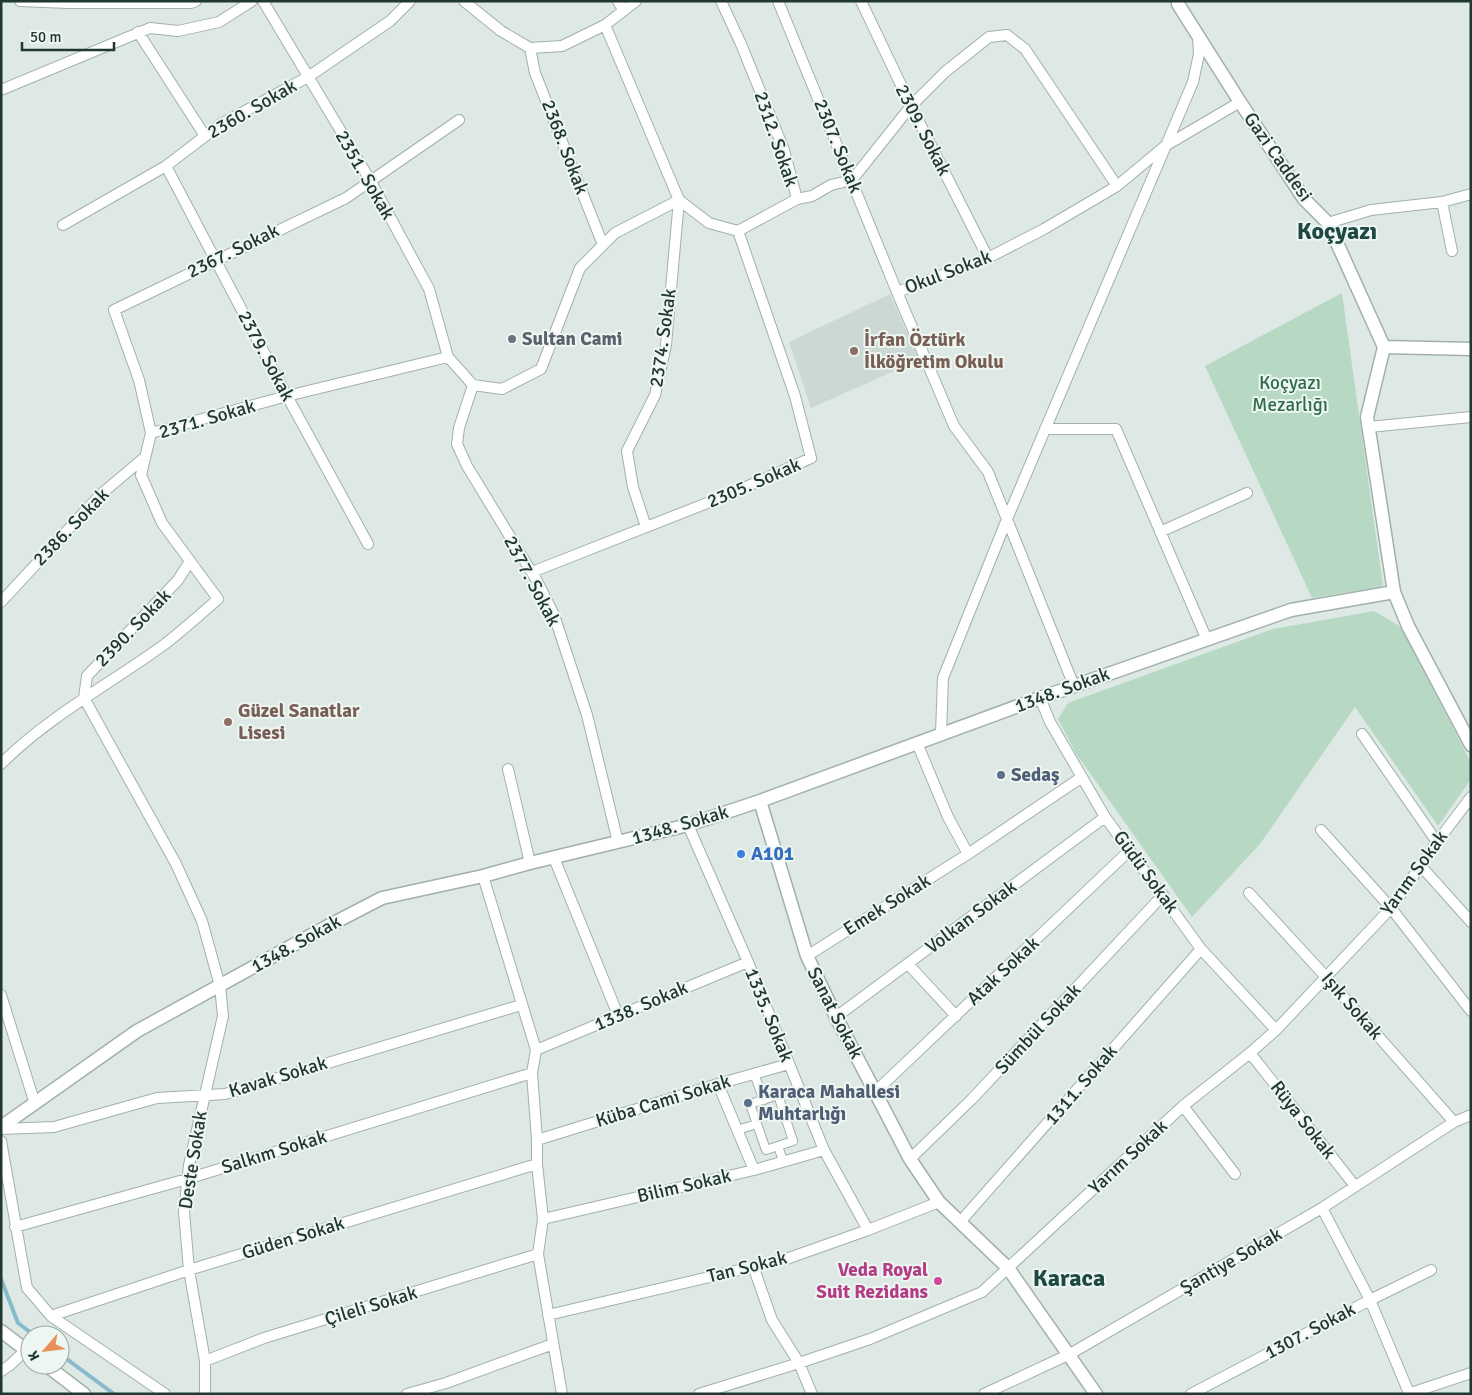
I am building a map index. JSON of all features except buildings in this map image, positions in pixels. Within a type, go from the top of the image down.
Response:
[{"type":"street","points":[[20,1],[191,3],[196,1]]},
{"type":"street","points":[[1,90],[138,32],[150,28],[178,31],[219,22],[252,1]]},
{"type":"street","name":"2351. Sokak","points":[[263,1],[370,180],[429,289],[448,356]]},
{"type":"street","name":"2360. Sokak","points":[[63,225],[166,166],[220,124],[308,77],[390,21],[410,1]]},
{"type":"street","points":[[464,1],[501,31],[530,48],[562,46],[605,25],[620,6],[636,1]]},
{"type":"street","name":"2312. Sokak","points":[[721,1],[741,44],[784,150],[797,199],[738,231]]},
{"type":"street","name":"2307. Sokak","points":[[778,1],[897,292]]},
{"type":"street","name":"2309. Sokak","points":[[861,1],[911,106],[988,258]]},
{"type":"street","name":"Gazi Caddesi","points":[[1177,2],[1304,199],[1328,223],[1384,347]]},
{"type":"street","points":[[605,25],[679,200],[709,223],[738,231]]},
{"type":"street","points":[[138,32],[205,136]]},
{"type":"street","points":[[797,199],[812,196],[831,185],[852,180],[911,106],[945,72],[989,37],[1007,35],[1025,49],[1117,186]]},
{"type":"street","points":[[941,734],[943,678],[1007,519],[1193,82],[1199,54],[1198,35]]},
{"type":"street","name":"2368. Sokak","points":[[530,48],[536,73],[603,245]]},
{"type":"street","name":"Okul Sokak","points":[[1074,686],[988,472],[954,426],[897,292],[988,258],[1044,229],[1117,186],[1165,146],[1240,102]]},
{"type":"street","name":"2367. Sokak","points":[[151,433],[138,380],[114,310],[346,198],[459,120]]},
{"type":"street","name":"2379. Sokak","points":[[166,166],[287,396],[368,544]]},
{"type":"street","points":[[1328,223],[1371,210],[1442,202],[1471,194]]},
{"type":"street","points":[[448,356],[473,386],[502,389],[541,369],[580,268],[615,233],[679,200]]},
{"type":"street","name":"2374. Sokak","points":[[646,527],[633,487],[627,450],[655,395],[664,354],[679,200]]},
{"type":"street","points":[[1442,202],[1452,251]]},
{"type":"street","name":"2305. Sokak","points":[[532,572],[730,494],[811,458],[795,396],[738,231]]},
{"type":"street","points":[[1471,350],[1384,347],[1367,417],[1394,592],[1408,626],[1471,745]]},
{"type":"street","name":"2371. Sokak","points":[[1,764],[18,747],[84,698],[165,643],[218,600],[162,523],[141,475],[151,433],[287,396],[448,356]]},
{"type":"street","name":"2377. Sokak","points":[[473,386],[459,428],[457,444],[467,466],[532,572],[554,615],[587,715],[618,842]]},
{"type":"street","points":[[1369,427],[1471,417]]},
{"type":"street","points":[[1045,429],[1116,429],[1206,640]]},
{"type":"street","name":"2386. Sokak","points":[[1,602],[100,495],[145,457]]},
{"type":"street","points":[[1160,532],[1247,493]]},
{"type":"street","name":"2390. Sokak","points":[[84,698],[87,676],[178,580],[190,561]]},
{"type":"street","name":"1348. Sokak","points":[[1,1128],[138,1031],[382,898],[483,876],[688,825],[760,801],[1040,698],[1291,610],[1394,592]]},
{"type":"street","name":"Deste Sokak","points":[[84,698],[183,880],[202,921],[220,986],[223,1016],[188,1165],[184,1212],[189,1270],[204,1360],[205,1394]]},
{"type":"street","name":"Güdü Sokak","points":[[1040,698],[1050,722],[1106,817],[1202,949],[1276,1030]]},
{"type":"street","points":[[1362,734],[1437,842]]},
{"type":"street","points":[[917,743],[948,817],[968,854]]},
{"type":"street","points":[[508,769],[530,863]]},
{"type":"street","name":"Emek Sokak","points":[[807,956],[968,854],[1082,777]]},
{"type":"street","name":"Yarım Sokak","points":[[699,1394],[799,1363],[870,1338],[982,1292],[1183,1106],[1276,1030],[1391,908],[1471,797]]},
{"type":"street","name":"Sanat Sokak","points":[[760,801],[807,956],[836,1017],[910,1159],[939,1202],[1008,1268],[1070,1354],[1096,1394]]},
{"type":"street","name":"Volkan Sokak","points":[[836,1017],[1106,817]]},
{"type":"street","name":"1335. Sokak","points":[[688,825],[748,962],[824,1150],[868,1230]]},
{"type":"street","points":[[1321,830],[1391,908],[1471,1011]]},
{"type":"street","name":"Atak Sokak","points":[[875,1092],[1130,850]]},
{"type":"street","points":[[554,858],[618,1015]]},
{"type":"street","points":[[1420,866],[1471,922]]},
{"type":"street","points":[[483,876],[536,1050],[532,1073],[537,1164],[543,1219],[538,1254],[562,1394]]},
{"type":"street","name":"Işık Sokak","points":[[1248,893],[1326,977],[1454,1122]]},
{"type":"street","name":"Sümbül Sokak","points":[[910,1159],[972,1099],[1162,895]]},
{"type":"street","name":"1311. Sokak","points":[[960,1222],[1202,949]]},
{"type":"street","name":"1338. Sokak","points":[[536,1050],[748,962]]},
{"type":"street","points":[[908,964],[956,1016]]},
{"type":"street","points":[[1,995],[36,1104]]},
{"type":"street","name":"Kavak Sokak","points":[[1,1128],[54,1127],[157,1098],[225,1094],[521,1005]]},
{"type":"street","name":"Rüya Sokak","points":[[1250,1053],[1355,1186]]},
{"type":"street","name":"Küba Cami Sokak","points":[[537,1140],[789,1064]]},
{"type":"street","name":"Salkım Sokak","points":[[15,1227],[187,1179],[532,1073]]},
{"type":"street","points":[[754,1074],[764,1100]]},
{"type":"street","points":[[718,1084],[754,1170]]},
{"type":"street","points":[[778,1095],[785,1116],[793,1141],[766,1150],[750,1104],[778,1095]]},
{"type":"street","points":[[1183,1106],[1235,1174]]},
{"type":"street","points":[[785,1116],[808,1110]]},
{"type":"street","name":"Şantiye Sokak","points":[[984,1394],[1070,1354],[1322,1208],[1454,1122],[1471,1115]]},
{"type":"street","points":[[737,1130],[757,1124]]},
{"type":"street","points":[[1,1141],[27,1288],[51,1316],[165,1394]]},
{"type":"street","points":[[778,1146],[783,1161]]},
{"type":"street","name":"Bilim Sokak","points":[[543,1219],[754,1170],[824,1150]]},
{"type":"street","name":"Güden Sokak","points":[[51,1316],[189,1270],[537,1164]]},
{"type":"street","name":"Tan Sokak","points":[[548,1314],[786,1259],[939,1202]]},
{"type":"street","points":[[1322,1208],[1370,1300],[1409,1394],[1471,1373]]},
{"type":"street","name":"Çileli Sokak","points":[[204,1360],[264,1338],[538,1254]]},
{"type":"street","points":[[753,1266],[772,1320],[799,1363],[812,1394]]},
{"type":"street","name":"1307. Sokak","points":[[1191,1394],[1431,1270]]},
{"type":"street","points":[[1,1331],[20,1345]]},
{"type":"street","points":[[407,1394],[446,1383],[553,1344]]},
{"type":"street","points":[[1,1371],[20,1357]]},
{"type":"street","points":[[59,1375],[84,1394]]},
{"type":"shaded area","name":"İrfan Öztürk İlköğretim Okulu","points":[[890,294],[919,360],[811,408],[789,342]]},
{"type":"green space","name":"Koçyazı Mezarlığı","points":[[1342,293],[1383,586],[1312,598],[1205,366]]},
{"type":"green space","points":[[1374,611],[1401,627],[1471,763],[1471,779],[1438,826],[1355,707],[1260,844],[1192,917],[1077,755],[1058,719],[1068,703],[1273,629]]},
{"type":"waterway","points":[[1,1279],[18,1323],[21,1325]]},
{"type":"waterway","points":[[70,1361],[114,1394]]},
{"type":"place","name":"Sultan Cami","points":[[512,339]]},
{"type":"place","name":"İrfan Öztürk İlköğretim Okulu","points":[[854,351]]},
{"type":"place","name":"Güzel Sanatlar Lisesi","points":[[228,722]]},
{"type":"place","name":"Sedaş","points":[[1001,775]]},
{"type":"place","name":"A101","points":[[741,854]]},
{"type":"place","name":"Karaca Mahallesi Muhtarlığı","points":[[748,1103]]},
{"type":"place","name":"Veda Royal Suit Rezidans","points":[[938,1281]]},
{"type":"district","name":"Koçyazı","points":[[1337,231]]},
{"type":"district","name":"Karaca","points":[[1069,1278]]}]
